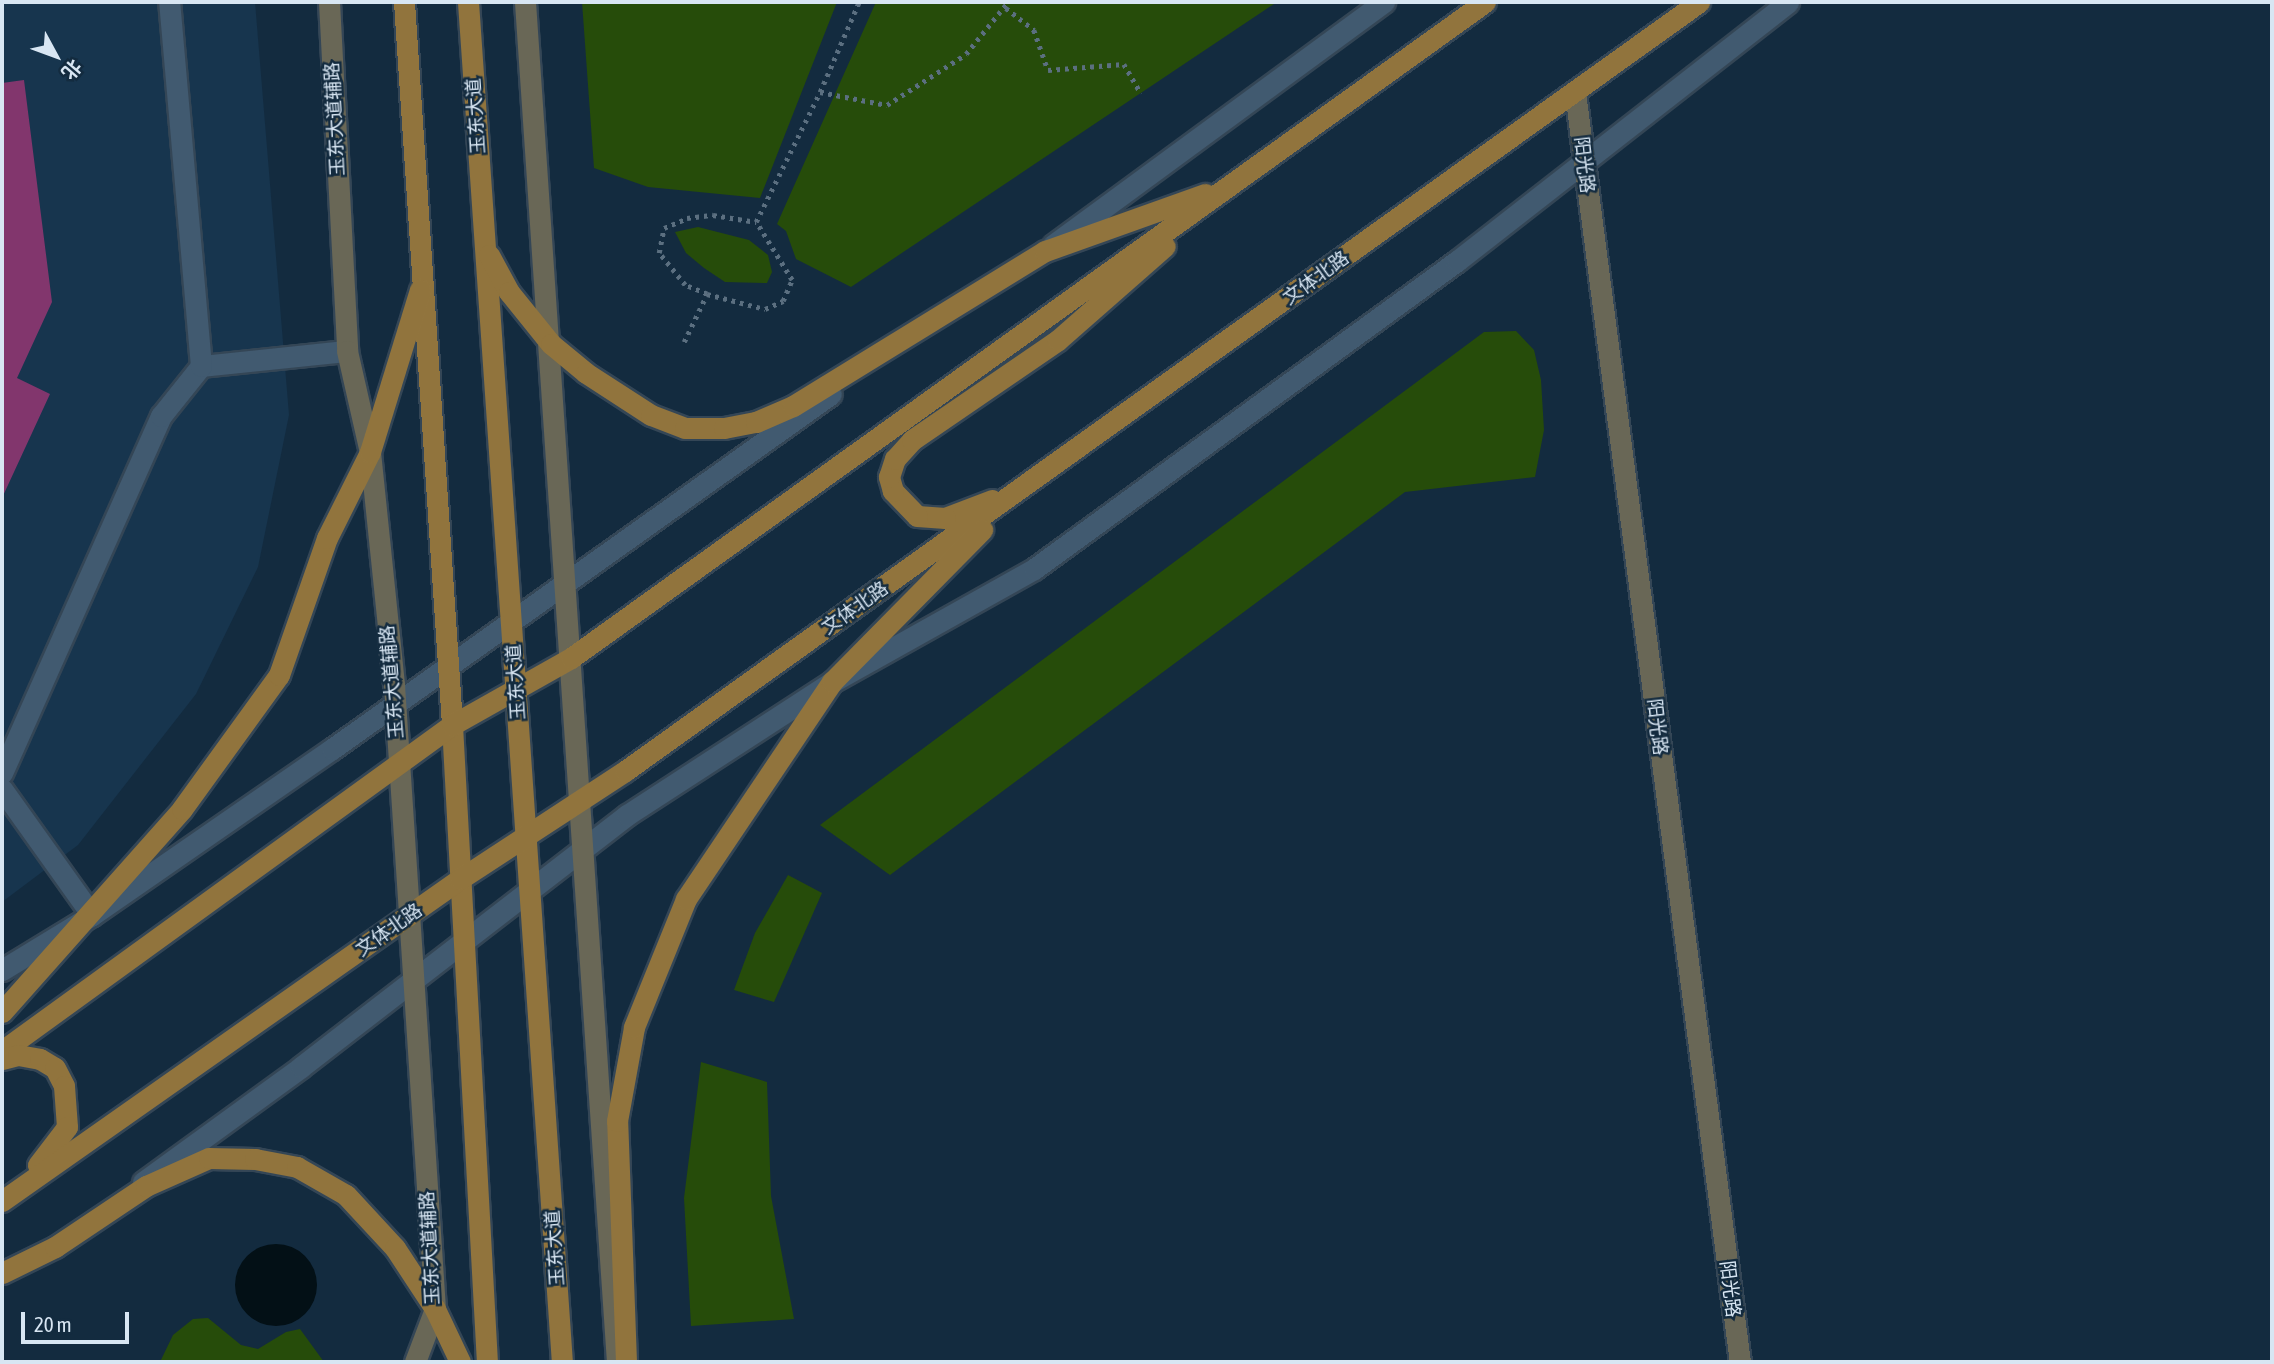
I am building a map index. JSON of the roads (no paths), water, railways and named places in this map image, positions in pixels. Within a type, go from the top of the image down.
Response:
[{"type":"main road","points":[[404,2],[452,725],[487,1362]]},
{"type":"main road","name":"玉东大道","points":[[468,2],[562,1362]]},
{"type":"main road","points":[[2,1051],[452,725],[516,692],[571,658],[1485,2]]},
{"type":"main road","name":"文体北路","points":[[2,1198],[460,879],[579,803],[1029,484],[1699,2]]},
{"type":"main road","points":[[485,247],[509,292],[551,344],[625,399],[685,428],[756,422],[793,406],[1045,251],[1230,185]]},
{"type":"main road","points":[[1029,484],[932,520],[902,505],[889,477],[895,459],[912,440],[1058,340],[1230,185]]},
{"type":"main road","points":[[2,1012],[92,915],[182,809],[279,675],[327,538],[370,452],[423,277]]},
{"type":"main road","points":[[626,1362],[617,1121],[634,1027],[686,899],[832,682],[1029,484]]},
{"type":"main road","points":[[2,1059],[19,1055],[40,1059],[55,1068],[64,1086],[68,1110],[67,1127],[55,1146],[2,1198]]},
{"type":"main road","points":[[2,1273],[55,1247],[146,1186],[209,1158],[255,1159],[297,1167],[346,1195],[395,1248],[435,1309],[460,1362]]},
{"type":"street","name":"玉东大道辅路","points":[[330,2],[347,351],[370,452],[395,705],[406,918],[435,1309],[415,1362]]},
{"type":"street","points":[[525,2],[551,344],[617,1362]]},
{"type":"street","name":"阳光路","points":[[1575,92],[1740,1362]]},
{"type":"lane","points":[[2,773],[161,416],[201,366],[169,2]]},
{"type":"lane","points":[[2,970],[92,915],[566,584],[790,421],[1045,251],[1384,2]]},
{"type":"lane","points":[[2,1283],[55,1247],[412,981],[627,815],[832,682],[1034,569],[1457,261],[1788,2]]},
{"type":"lane","points":[[201,366],[347,351]]},
{"type":"lane","points":[[2,789],[92,915]]}]
